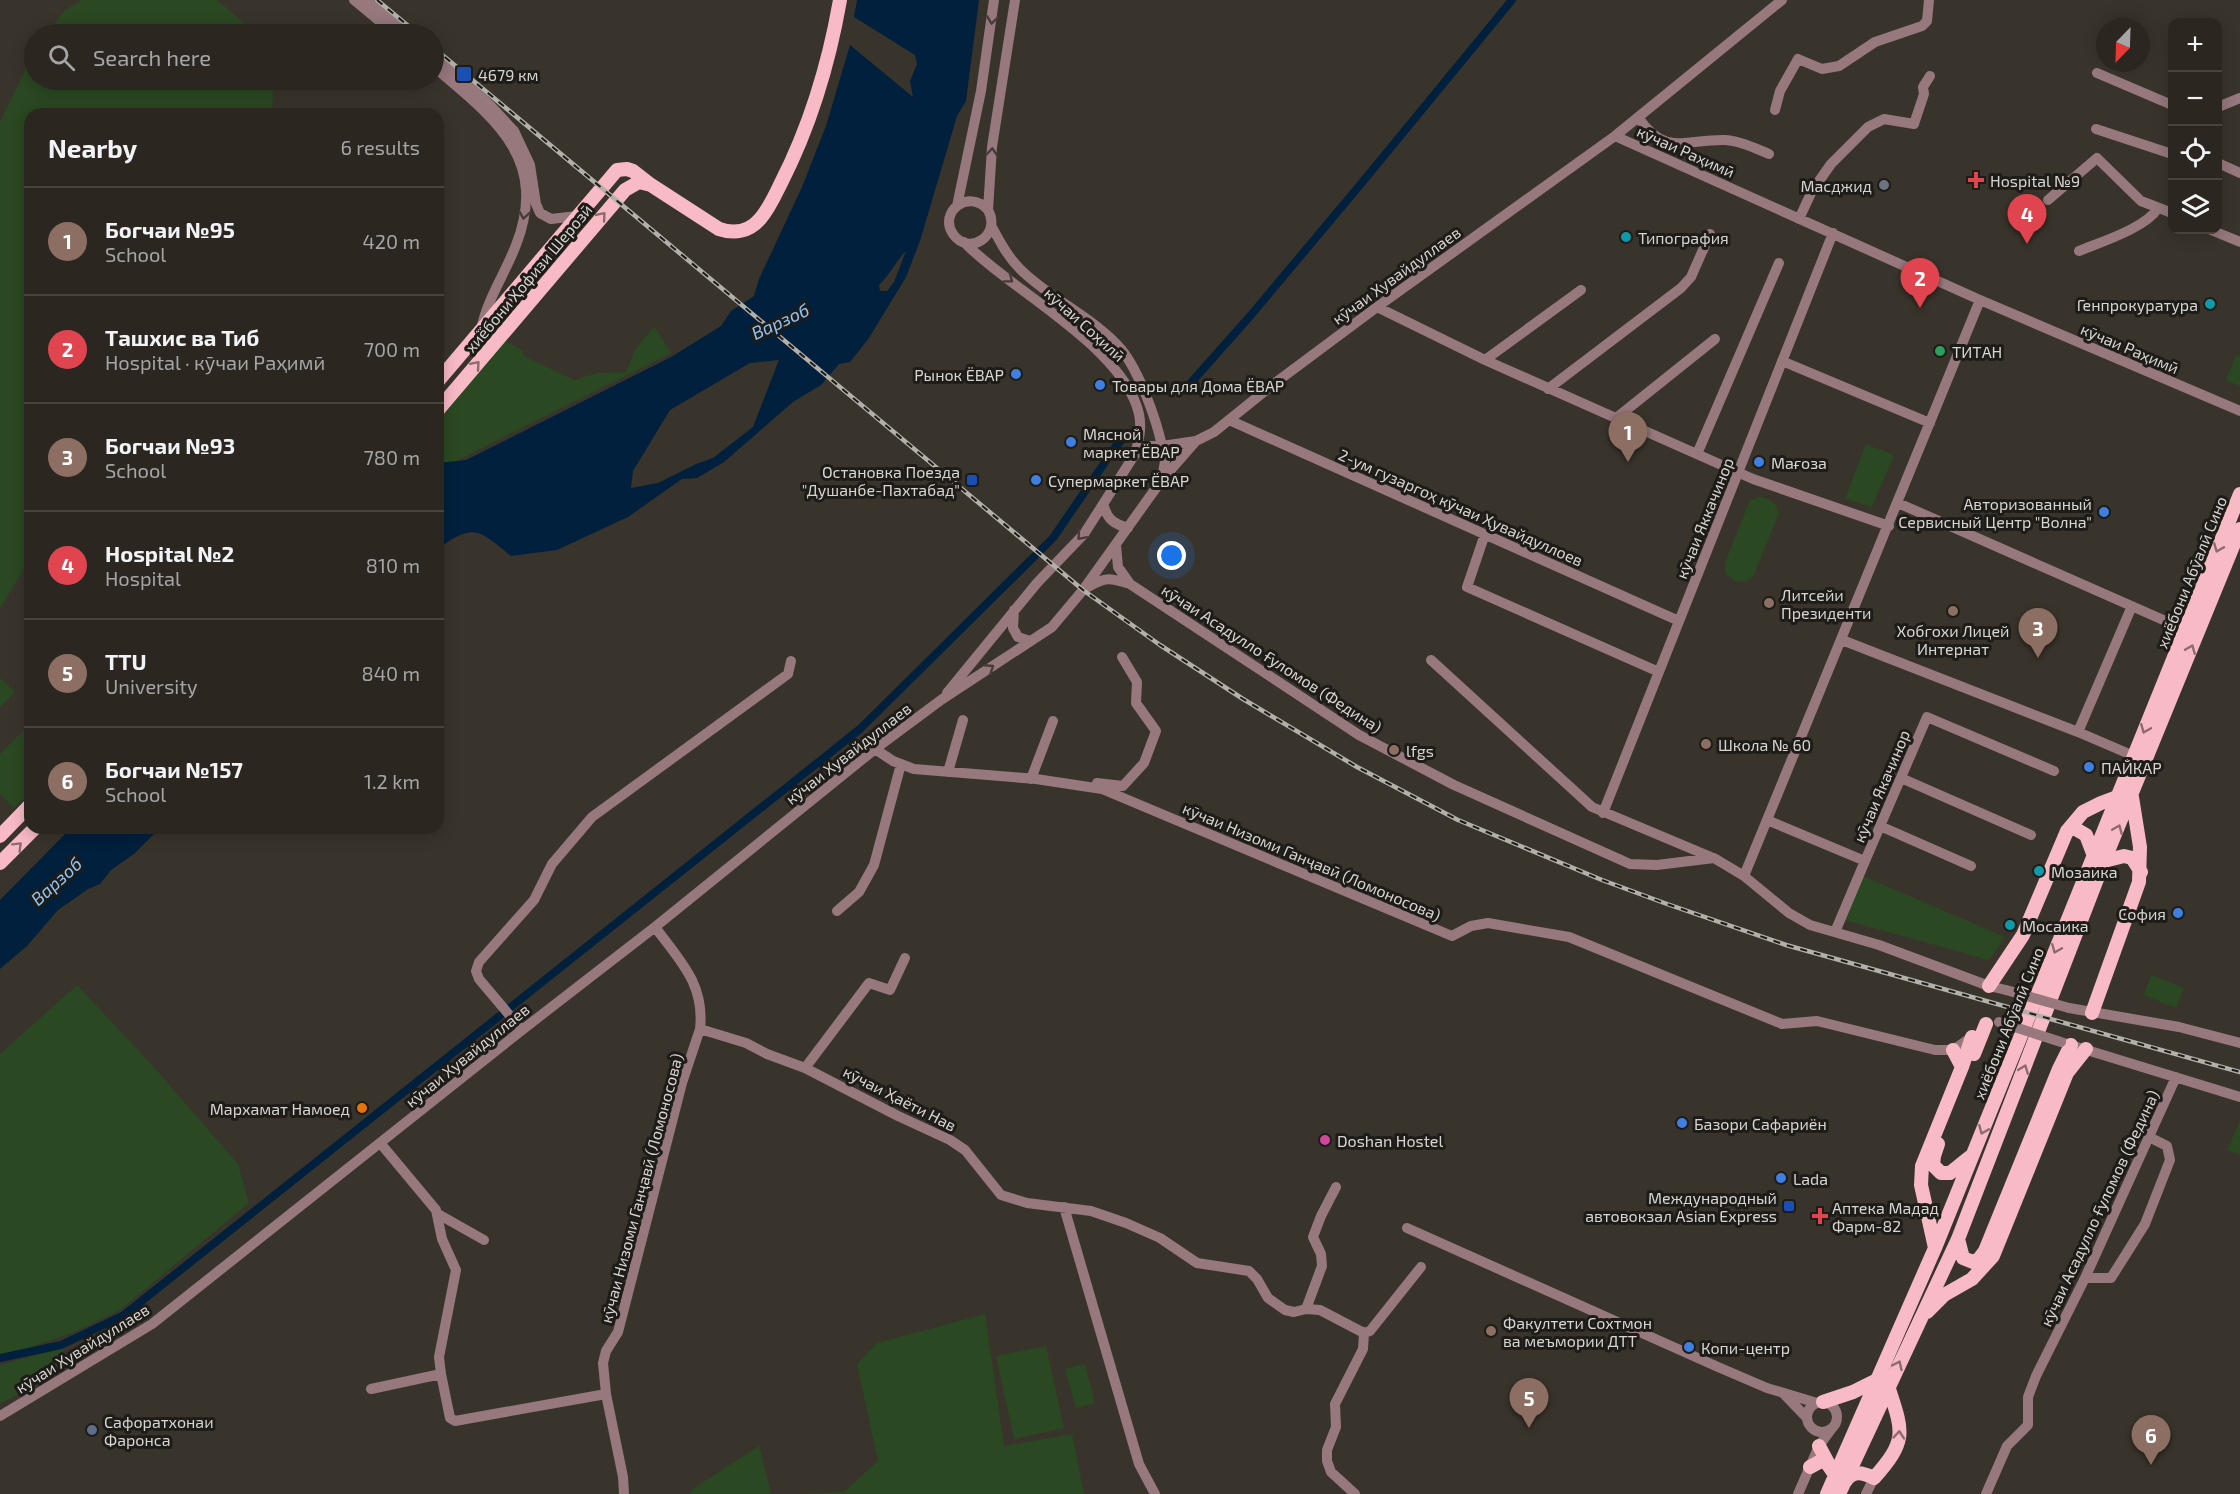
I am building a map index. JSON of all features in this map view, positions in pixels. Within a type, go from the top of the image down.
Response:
[{"type":"main road","name":"хиёбони Ҳофизи Шерозӣ","points":[[444,374],[617,170],[633,171],[719,229],[730,233],[741,232],[760,220],[788,170],[813,105],[831,51],[840,0]]},
{"type":"main road","name":"хиёбони Ҳофизи Шерозӣ","points":[[444,403],[625,190],[639,182],[651,185]]},
{"type":"main road","points":[[480,331],[493,346]]},
{"type":"main road","name":"хиёбони Абӯалӣ Сино","points":[[1883,1382],[1919,1320],[1959,1239],[2099,858],[2118,797],[2240,494]]},
{"type":"main road","name":"хиёбони Абӯалӣ Сино","points":[[1827,1494],[1839,1485],[1883,1382],[1973,1153],[2099,858],[2132,795],[2240,529]]},
{"type":"main road","points":[[2092,1012],[2141,872],[2140,847],[2132,795]]},
{"type":"main road","points":[[1989,986],[2023,935],[2067,831],[2083,812],[2118,797]]},
{"type":"main road","points":[[0,836],[24,811]]},
{"type":"main road","points":[[2067,831],[2074,828],[2086,834],[2099,858],[2124,856],[2132,858],[2141,872]]},
{"type":"main road","points":[[0,863],[29,834]]},
{"type":"main road","points":[[1973,1153],[1950,1173],[1941,1173],[1933,1164],[1934,1156],[1992,1023]]},
{"type":"main road","points":[[1935,1248],[1921,1185],[1922,1166],[1972,1037]]},
{"type":"main road","points":[[1959,1239],[1963,1258],[1973,1262],[1979,1259],[1988,1244],[2059,1069],[2066,1043]]},
{"type":"main road","points":[[1919,1320],[1944,1295],[1972,1280],[1993,1256],[2067,1074],[2086,1049]]},
{"type":"main road","points":[[1953,1050],[1962,1067]]},
{"type":"main road","points":[[1820,1403],[1883,1382],[1901,1430],[1899,1443],[1893,1455],[1874,1478],[1855,1473],[1839,1485]]},
{"type":"main road","points":[[1819,1446],[1839,1485]]},
{"type":"main road","points":[[1810,1467],[1819,1461],[1829,1465],[1839,1485]]},
{"type":"street","points":[[354,0],[383,24]]},
{"type":"street","points":[[366,0],[396,24]]},
{"type":"street","name":"кӯчаи Соҳилӣ","points":[[994,0],[981,91],[957,206],[950,217],[950,226],[956,238],[1039,301],[1114,366],[1134,399],[1139,414],[1141,433],[1135,454]]},
{"type":"street","name":"кӯчаи Соҳилӣ","points":[[1015,0],[992,147],[988,210],[992,218],[992,227],[1009,256],[1021,270],[1094,325],[1120,348],[1156,420],[1162,446]]},
{"type":"street","points":[[1615,136],[1782,0]]},
{"type":"street","points":[[1775,110],[1780,91],[1798,59],[1822,69],[1839,66],[1875,42],[1922,26],[1927,21],[1929,0]]},
{"type":"street","points":[[989,40],[1008,43]]},
{"type":"street","points":[[444,64],[484,98],[514,131],[530,165],[536,204],[540,213],[551,219],[577,216]]},
{"type":"street","points":[[2097,73],[2168,103]]},
{"type":"street","points":[[444,75],[479,105],[503,131],[514,147],[525,176],[525,209],[518,240],[486,309],[480,331]]},
{"type":"street","points":[[1799,219],[1812,191],[1831,164],[1868,127],[1884,119],[1914,124],[1924,94],[1923,87],[1930,76]]},
{"type":"street","points":[[2222,105],[2240,98]]},
{"type":"street","points":[[1638,117],[1648,132],[1662,141],[1703,143],[1724,140],[1743,143],[1769,154]]},
{"type":"street","points":[[2096,129],[2168,153]]},
{"type":"street","name":"кӯчаи Раҳимӣ","points":[[1615,136],[1980,300],[2240,411]]},
{"type":"street","name":"кӯчаи Хувайдуллаев","points":[[941,700],[1014,610],[1084,534],[1104,506],[1135,454],[1150,446],[1196,441],[1214,432],[1377,307],[1615,136]]},
{"type":"street","points":[[2048,200],[2097,158],[2141,201],[2168,212]]},
{"type":"street","points":[[2222,166],[2240,173]]},
{"type":"street","points":[[957,206],[973,201],[982,204],[988,210]]},
{"type":"street","points":[[2079,251],[2110,239],[2154,215],[2158,208]]},
{"type":"street","points":[[964,242],[981,241],[992,227]]},
{"type":"street","name":"кӯчаи Яккачинор","points":[[1603,813],[1833,233]]},
{"type":"street","points":[[1548,388],[1681,288],[1691,278],[1710,234]]},
{"type":"street","points":[[2221,234],[2240,242]]},
{"type":"street","points":[[1697,454],[1779,263]]},
{"type":"street","points":[[1485,360],[1581,290]]},
{"type":"street","points":[[1744,876],[1980,300]]},
{"type":"street","points":[[1377,307],[1485,360],[1738,473],[1889,526]]},
{"type":"street","points":[[1616,419],[1715,339]]},
{"type":"street","points":[[1782,361],[1930,423]]},
{"type":"street","name":"2-ум гузаргоҳ кӯчаи Ҳувайдуллоев","points":[[1229,420],[1679,621]]},
{"type":"street","name":"кӯчаи Хувайдуллаев","points":[[0,1416],[152,1324],[655,927],[875,749],[941,700],[1052,627],[1083,590],[1161,481],[1196,441]]},
{"type":"street","name":"кӯчаи Хувайдуллаев","points":[[1161,481],[1166,455],[1162,446]]},
{"type":"street","points":[[1898,503],[2186,630]]},
{"type":"street","points":[[1104,506],[1111,521],[1128,528]]},
{"type":"street","points":[[1485,534],[1467,587],[1659,672]]},
{"type":"street","points":[[1116,545],[1118,567],[1130,584]]},
{"type":"street","points":[[1083,590],[1101,579],[1130,584]]},
{"type":"street","name":"кӯчаи Асадулло Ғуломов (Федина)","points":[[1130,584],[1359,735],[1454,785],[1630,864],[1657,865],[1714,858]]},
{"type":"street","points":[[2078,732],[2132,606]]},
{"type":"street","points":[[1014,610],[1013,628],[1018,638],[1030,641]]},
{"type":"street","points":[[1842,640],[2134,756]]},
{"type":"street","points":[[1094,788],[1096,783],[1123,786],[1144,763],[1156,731],[1136,703],[1137,682],[1122,657]]},
{"type":"street","points":[[1431,660],[1592,807],[1714,858],[1744,876],[1789,913],[1810,925],[1879,945],[1989,986],[2069,1008],[2179,1027],[2240,1043]]},
{"type":"street","points":[[522,1030],[479,979],[476,971],[479,962],[534,900],[552,864],[592,817],[788,674],[791,661]]},
{"type":"street","name":"кӯчаи Якачинор","points":[[1835,932],[1927,717],[2054,771]]},
{"type":"street","points":[[948,772],[963,720]]},
{"type":"street","points":[[1030,779],[1053,721]]},
{"type":"street","name":"кӯчаи Низоми Ганҷавӣ (Ломоносова)","points":[[875,749],[914,769],[1030,779],[1102,789],[1452,936],[1471,926],[1488,923],[1569,937],[1782,1024],[1817,1021],[1935,1050],[1953,1050]]},
{"type":"street","points":[[837,911],[859,892],[874,865],[901,764]]},
{"type":"street","points":[[1901,778],[2031,835]]},
{"type":"street","name":"кӯчаи Якачинор","points":[[1767,820],[1865,861]]},
{"type":"street","points":[[1880,826],[1971,866]]},
{"type":"street","points":[[655,927],[693,979],[701,1006],[700,1029]]},
{"type":"street","points":[[805,1068],[869,984],[890,990],[905,958]]},
{"type":"street","points":[[1953,1050],[1992,1023]]},
{"type":"street","name":"кӯчаи Асадулло Ғуломов (Федина)","points":[[1992,1023],[2066,1043],[2240,1097]]},
{"type":"street","name":"кӯчаи Низоми Ганҷавӣ (Ломоносова)","points":[[624,1494],[606,1394],[603,1363],[618,1332],[682,1083],[700,1029]]},
{"type":"street","name":"кӯчаи Ҳаёти Нав","points":[[700,1029],[746,1043],[767,1054],[805,1068],[959,1145],[1001,1195],[1027,1203],[1091,1211],[1135,1226],[1160,1238],[1197,1263],[1249,1271],[1257,1279],[1268,1298],[1276,1305],[1294,1312],[1306,1309],[1320,1310],[1364,1333]]},
{"type":"street","name":"кӯчаи Асадулло Ғуломов (Федина)","points":[[1986,1494],[2007,1446],[2028,1425],[2030,1391],[2085,1278],[2176,1077]]},
{"type":"street","points":[[2085,1278],[2111,1278],[2145,1224],[2170,1160],[2167,1146],[2149,1137]]},
{"type":"street","points":[[381,1144],[438,1214],[484,1240]]},
{"type":"street","points":[[1306,1309],[1322,1266],[1321,1254],[1313,1237],[1336,1187]]},
{"type":"street","points":[[1064,1207],[1139,1464],[1155,1494]]},
{"type":"street","points":[[438,1214],[442,1239],[456,1270],[439,1357],[450,1418],[455,1422],[606,1394]]},
{"type":"street","points":[[1407,1228],[1719,1368],[1835,1410],[1837,1419],[1819,1446],[1798,1494]]},
{"type":"street","points":[[1355,1494],[1331,1472],[1327,1461],[1327,1450],[1336,1427],[1335,1404],[1363,1349],[1364,1333],[1370,1331],[1421,1267]]},
{"type":"street","points":[[371,1389],[441,1374]]},
{"type":"street","points":[[1784,1393],[1819,1432],[1833,1428]]},
{"type":"street","points":[[1819,1446],[1809,1423],[1808,1411],[1820,1403]]},
{"type":"street","points":[[1866,1494],[1874,1478]]},
{"type":"green space","points":[[82,0],[217,0],[245,24],[54,24],[65,10]]},
{"type":"green space","points":[[24,73],[24,90],[272,90],[273,94],[272,108],[24,108],[24,569],[0,608],[0,122]]},
{"type":"green space","points":[[654,326],[671,353],[444,467],[444,411],[505,341],[522,350],[524,356],[574,380],[597,373],[626,372],[635,350]]},
{"type":"green space","points":[[2236,355],[2240,356],[2240,386],[2226,380]]},
{"type":"green space","points":[[1866,444],[1894,455],[1872,507],[1845,499]]},
{"type":"green space","points":[[1759,497],[1772,501],[1779,513],[1753,577],[1745,582],[1735,581],[1726,574],[1725,563],[1750,500]]},
{"type":"green space","points":[[0,678],[15,692],[0,707]]},
{"type":"green space","points":[[24,730],[24,799],[14,808],[0,794],[0,754]]},
{"type":"green space","points":[[1863,876],[2005,937],[1989,960],[1845,920]]},
{"type":"green space","points":[[2151,975],[2184,988],[2176,1008],[2144,995]]},
{"type":"green space","points":[[77,985],[152,1065],[238,1164],[249,1203],[120,1310],[72,1333],[22,1350],[0,1354],[0,1054]]},
{"type":"green space","points":[[2240,1121],[2240,1155],[2227,1150]]},
{"type":"green space","points":[[985,1314],[1004,1446],[1072,1434],[1084,1494],[803,1494],[844,1492],[878,1461],[857,1364],[877,1343]]},
{"type":"green space","points":[[1046,1346],[1064,1428],[1014,1439],[996,1356]]},
{"type":"green space","points":[[62,1348],[70,1365],[0,1404],[0,1365]]},
{"type":"green space","points":[[1085,1364],[1095,1403],[1076,1408],[1065,1369]]},
{"type":"green space","points":[[759,1446],[771,1494],[689,1494],[694,1488]]},
{"type":"water","name":"Варзоб","points":[[857,0],[979,0],[966,101],[957,116],[920,241],[906,277],[869,338],[850,362],[839,364],[821,385],[793,402],[724,462],[697,478],[682,479],[628,517],[557,550],[511,556],[483,535],[468,532],[444,544],[444,462],[466,460],[671,357],[721,326],[731,311],[754,296],[759,279],[802,187],[826,126],[850,45],[913,97],[910,81],[917,64],[915,55],[854,17]],"holes":[[[906,251],[894,282],[887,291],[880,291],[879,285]],[[779,360],[753,427],[713,458],[658,483],[631,488],[633,471],[670,410],[750,363]]]},
{"type":"water","name":"Варзоб","points":[[65,834],[154,834],[134,854],[111,870],[100,884],[88,889],[58,910],[27,946],[0,969],[0,900]]},
{"type":"waterway","points":[[1189,385],[1251,315],[1512,0]]},
{"type":"waterway","points":[[0,1358],[61,1345],[124,1315],[860,729],[1053,538],[1116,446],[1128,434]]},
{"type":"railway","points":[[377,0],[406,24]]},
{"type":"railway","points":[[444,56],[1083,590],[1160,645],[1243,699],[1357,767],[1458,820],[1602,880],[1667,904],[1786,945],[2240,1072]]},
{"type":"place","name":"4679 км","points":[[464,74]]},
{"type":"place","name":"Hospital №9","points":[[1976,180]]},
{"type":"place","name":"Масджид","points":[[1884,185]]},
{"type":"place","name":"Типография","points":[[1626,237]]},
{"type":"place","name":"Hospital №2","points":[[2027,244]]},
{"type":"place","name":"Генпрокуратура","points":[[2210,304]]},
{"type":"place","name":"Ташхис ва Тиб","points":[[1920,308]]},
{"type":"place","name":"ТИТАН","points":[[1940,351]]},
{"type":"place","name":"Рынок ЁВАР","points":[[1016,374]]},
{"type":"place","name":"Товары для Дома ЁВАР","points":[[1100,385]]},
{"type":"place","name":"Мясной маркет ЁВАР","points":[[1071,442]]},
{"type":"place","name":"Богчаи №95","points":[[1628,462]]},
{"type":"place","name":"Мағоза","points":[[1759,462]]},
{"type":"place","name":"Остановка Поезда \"Душанбе-Пахтабад\"","points":[[972,480]]},
{"type":"place","name":"Супермаркет ЁВАР","points":[[1036,480]]},
{"type":"place","name":"Авторизованный Сервисный Центр \"Волна\"","points":[[2104,512]]},
{"type":"place","name":"Литсейи Президенти","points":[[1769,603]]},
{"type":"place","name":"Хобгохи Лицей Интернат","points":[[1953,611]]},
{"type":"place","name":"Богчаи №93","points":[[2038,658]]},
{"type":"place","name":"Школа № 60","points":[[1706,744]]},
{"type":"place","name":"lfgs","points":[[1394,750]]},
{"type":"place","name":"ПАЙКАР","points":[[2089,767]]},
{"type":"place","name":"Мозаика","points":[[2039,871]]},
{"type":"place","name":"София","points":[[2178,913]]},
{"type":"place","name":"Мосаика","points":[[2010,925]]},
{"type":"place","name":"Мархамат Намоед","points":[[362,1108]]},
{"type":"place","name":"Базори Сафариён","points":[[1682,1123]]},
{"type":"place","name":"Doshan Hostel","points":[[1325,1140]]},
{"type":"place","name":"Lada","points":[[1781,1178]]},
{"type":"place","name":"Международный автовокзал Asian Express","points":[[1789,1206]]},
{"type":"place","name":"Аптека Мадад Фарм-82","points":[[1820,1216]]},
{"type":"place","name":"Факултети Сохтмон ва меъмории ДТТ","points":[[1491,1331]]},
{"type":"place","name":"Копи-центр","points":[[1689,1347]]},
{"type":"place","name":"TTU","points":[[1529,1428]]},
{"type":"place","name":"Сафоратхонаи Фаронса","points":[[92,1430]]},
{"type":"place","name":"Богчаи №157","points":[[2151,1465]]}]
